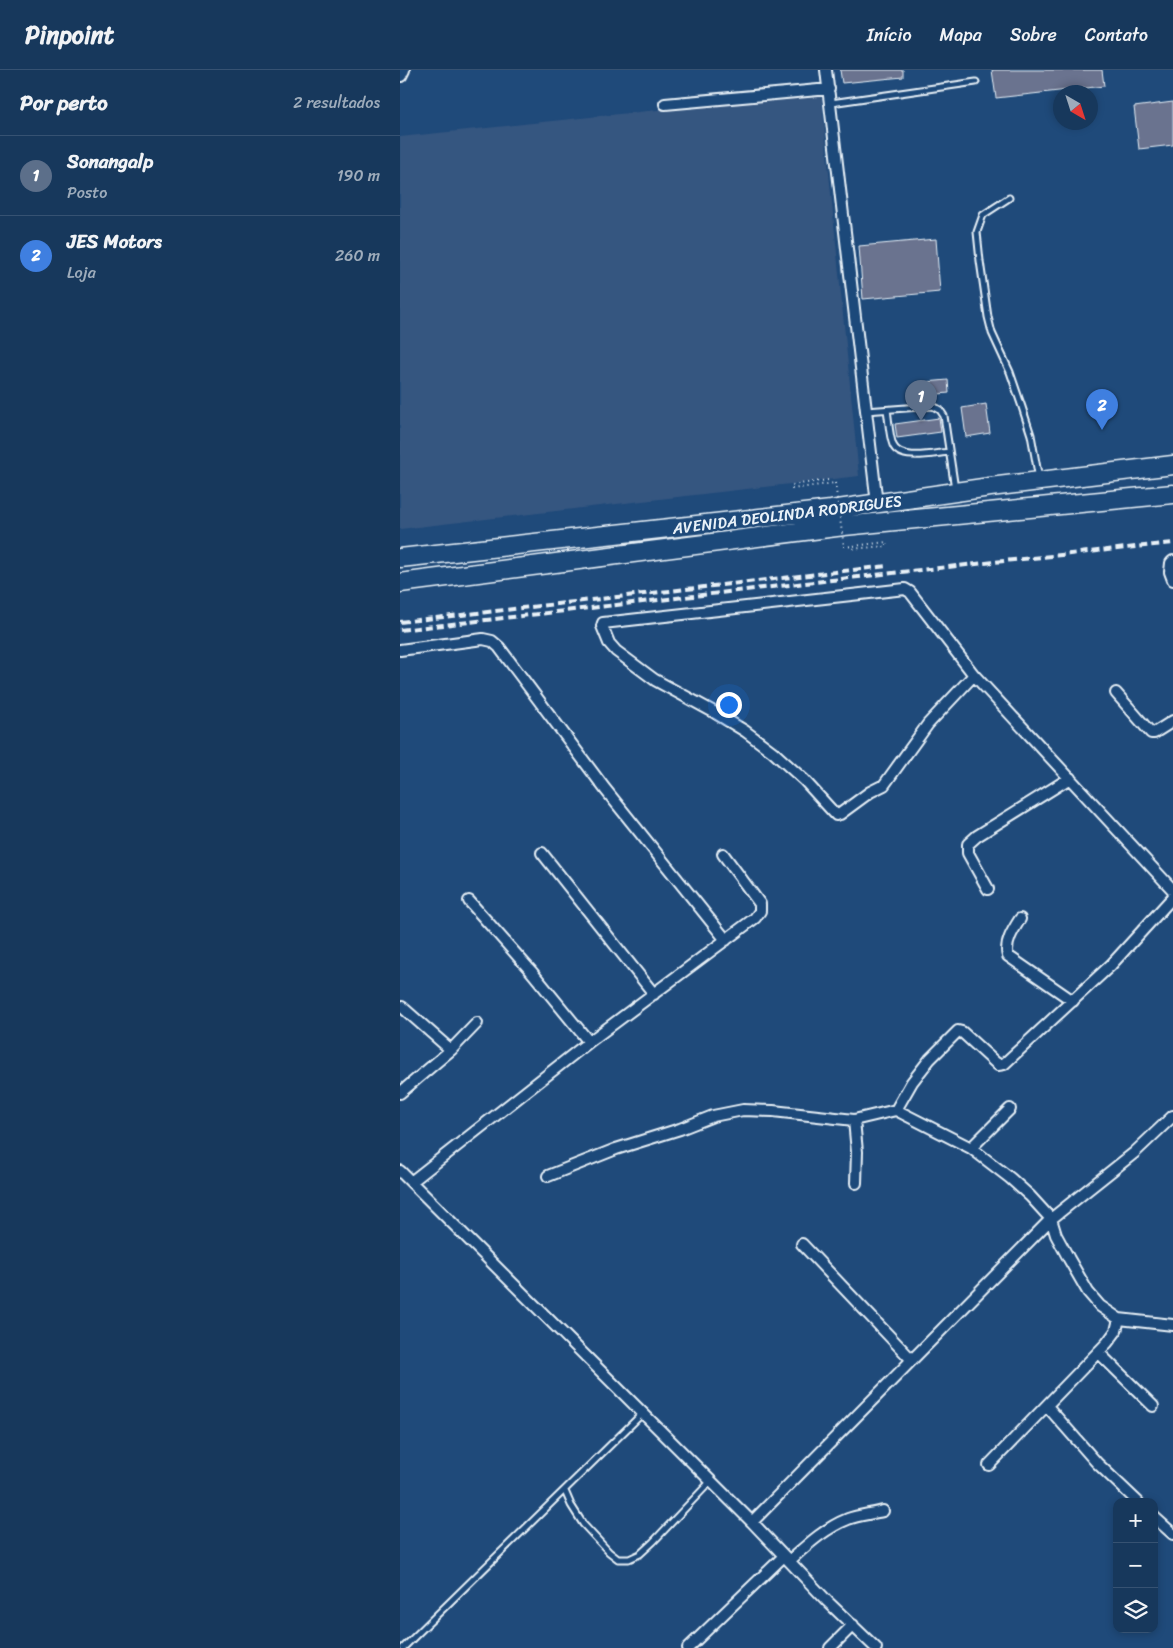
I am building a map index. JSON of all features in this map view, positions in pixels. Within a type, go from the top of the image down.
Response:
[{"type":"highway","name":"AVENIDA DEOLINDA RODRIGUES","points":[[400,558],[877,504],[955,492],[1173,465]]},
{"type":"highway","name":"AVENIDA DEOLINDA RODRIGUES","points":[[400,583],[844,526],[1173,494]]},
{"type":"street","points":[[826,70],[877,504]]},
{"type":"street","points":[[665,104],[829,89]]},
{"type":"street","points":[[1173,562],[1171,563],[1170,572],[1173,580]]},
{"type":"street","points":[[974,675],[928,724],[884,785],[836,815],[804,780],[773,752],[745,731],[655,680],[616,651],[609,643],[602,626],[603,623],[905,589],[910,592],[974,675],[1173,890]]},
{"type":"street","points":[[400,650],[483,639],[492,641],[499,647],[605,789],[726,940]]},
{"type":"street","points":[[1116,693],[1150,733],[1154,733],[1173,721]]},
{"type":"street","points":[[988,889],[968,853],[968,844],[977,836],[1070,778]]},
{"type":"street","points":[[542,853],[654,994]]},
{"type":"street","points":[[411,1182],[589,1042],[755,918],[760,911],[760,904],[722,854]]},
{"type":"street","points":[[896,1110],[912,1082],[930,1059],[955,1033],[962,1032],[993,1062],[998,1065],[1004,1064],[1111,965],[1173,897]]},
{"type":"street","points":[[469,901],[531,971],[589,1042]]},
{"type":"street","points":[[1020,919],[1006,950],[1008,956],[1073,1001]]},
{"type":"street","points":[[402,1008],[451,1050]]},
{"type":"street","points":[[400,1093],[451,1050],[477,1023]]},
{"type":"street","points":[[971,1148],[1010,1109]]},
{"type":"street","points":[[548,1176],[616,1149],[680,1129],[713,1116],[743,1110],[774,1111],[854,1120],[896,1110],[971,1148],[1010,1178],[1051,1219],[1056,1235],[1088,1292],[1100,1306],[1120,1319],[1173,1325]]},
{"type":"street","points":[[752,1522],[1051,1219],[1134,1153],[1173,1116]]},
{"type":"street","points":[[854,1120],[857,1152],[856,1184]]},
{"type":"street","points":[[400,1171],[876,1648]]},
{"type":"street","points":[[802,1244],[912,1359]]},
{"type":"street","points":[[988,1464],[1098,1352],[1116,1331],[1120,1319]]},
{"type":"street","points":[[1098,1352],[1153,1406]]},
{"type":"street","points":[[1047,1406],[1097,1464],[1134,1498]]},
{"type":"street","points":[[688,1648],[787,1558],[811,1541],[848,1519],[883,1511]]},
{"type":"street","points":[[1158,1520],[1173,1534]]},
{"type":"street","points":[[830,1648],[853,1626]]},
{"type":"lane","points":[[830,103],[976,82]]},
{"type":"lane","points":[[1009,198],[982,215],[977,232],[980,261],[992,333],[1010,372],[1031,435],[1040,482]]},
{"type":"lane","points":[[866,411],[933,406],[940,410],[944,416],[955,492]]},
{"type":"lane","points":[[887,410],[893,445],[897,452],[907,456],[949,452]]},
{"type":"lane","points":[[403,1648],[642,1414]]},
{"type":"lane","points":[[565,1491],[583,1524],[618,1558],[629,1559],[640,1554],[653,1542],[710,1482]]},
{"type":"path","points":[[828,480],[792,485],[792,489],[835,483],[844,547],[887,542],[888,546],[850,550]]},
{"type":"shaded area","points":[[821,93],[859,476],[400,529],[400,137]]},
{"type":"building","points":[[840,70],[903,70],[903,77],[842,83]]},
{"type":"building","points":[[992,70],[1102,70],[1104,86],[1053,85],[1053,92],[996,98]]},
{"type":"building","points":[[1173,102],[1173,145],[1139,149],[1134,107]]},
{"type":"building","points":[[936,239],[940,292],[863,299],[859,246]]},
{"type":"building","points":[[948,380],[949,393],[917,396],[915,383]]},
{"type":"building","points":[[986,404],[990,433],[966,437],[962,408]]},
{"type":"building","points":[[939,418],[941,432],[897,438],[895,424]]},
{"type":"railway","points":[[400,630],[901,572],[1173,543]]},
{"type":"railway","points":[[400,622],[887,566]]},
{"type":"place","name":"Sonangalp","points":[[921,421]]},
{"type":"place","name":"JES Motors","points":[[1102,430]]}]
